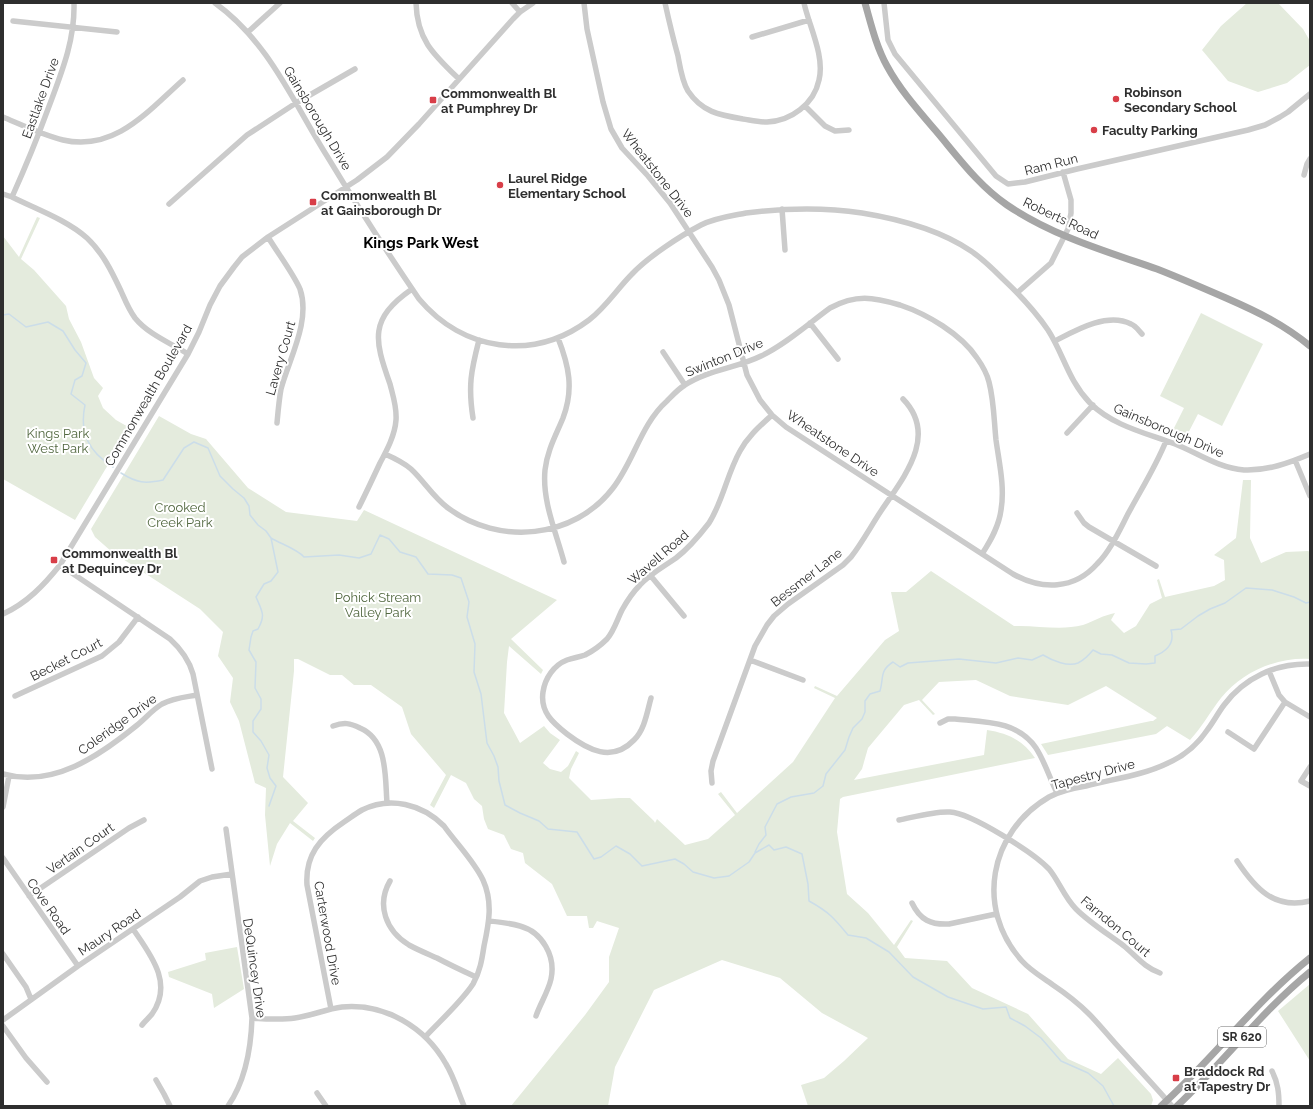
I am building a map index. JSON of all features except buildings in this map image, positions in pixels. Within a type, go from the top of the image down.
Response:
[{"type":"main road","name":"Roberts Road","points":[[865,3],[878,45],[890,72],[913,104],[970,172],[987,189],[1006,204],[1045,227],[1065,236],[1094,248],[1176,276],[1257,312],[1283,326],[1310,346]]},
{"type":"main road","name":"SR 620","points":[[1161,1106],[1170,1103],[1258,1004],[1310,958]]},
{"type":"main road","name":"SR 620","points":[[1177,1106],[1256,1022],[1310,972]]},
{"type":"street","name":"Eastlake Drive","points":[[12,197],[40,132],[65,65],[73,27],[74,3]]},
{"type":"street","name":"Gainsborough Drive","points":[[215,3],[248,32],[271,62],[326,156],[412,289],[428,309],[441,321],[459,332],[479,340],[501,345],[536,344],[558,338],[576,329],[590,319],[604,306],[638,267],[652,256],[703,224],[723,218],[782,209],[825,209],[846,211],[889,218],[930,231],[956,242],[981,258],[1018,292],[1038,315],[1054,341],[1071,377],[1080,391],[1093,405],[1123,425],[1188,450],[1213,462],[1237,469],[1263,469],[1284,464],[1310,454]]},
{"type":"street","points":[[248,32],[280,3]]},
{"type":"street","points":[[416,3],[417,18],[424,40],[432,51],[459,78]]},
{"type":"street","points":[[512,3],[520,12]]},
{"type":"street","name":"Commonwealth Boulevard","points":[[3,614],[33,595],[60,565],[188,354],[215,295],[225,278],[242,257],[268,237],[346,187],[374,167],[394,150],[520,12],[533,3]]},
{"type":"street","name":"Wheatstone Drive","points":[[584,3],[587,29],[603,102],[611,129],[622,148],[659,188],[690,232],[712,267],[725,293],[733,318],[743,363],[752,386],[760,400],[772,415],[796,434],[1024,580],[1039,584],[1054,585],[1073,581],[1090,571],[1101,560],[1155,466],[1166,441]]},
{"type":"street","points":[[665,3],[682,73],[689,92],[701,105],[716,114],[767,122],[784,119],[794,114],[805,106],[812,98],[817,88],[821,71],[819,56],[804,3]]},
{"type":"street","name":"Ram Run","points":[[884,3],[888,40],[895,54],[997,178],[1008,184],[1018,183],[1257,128],[1288,112],[1310,94]]},
{"type":"street","points":[[752,37],[809,20]]},
{"type":"street","points":[[13,21],[117,32]]},
{"type":"street","points":[[169,204],[247,135],[296,103],[355,69]]},
{"type":"street","points":[[3,117],[61,139],[76,142],[93,141],[111,137],[133,124],[183,80]]},
{"type":"street","points":[[805,106],[825,126],[835,131],[849,130]]},
{"type":"street","points":[[1304,175],[1310,158]]},
{"type":"street","points":[[1018,292],[1051,263],[1068,229],[1071,213],[1071,200],[1063,172]]},
{"type":"street","points":[[3,194],[67,224],[87,238],[97,248],[107,262],[129,308],[136,319],[148,330],[188,354]]},
{"type":"street","points":[[782,209],[785,250]]},
{"type":"street","name":"Lavery Court","points":[[268,237],[297,284],[303,307],[301,327],[281,390],[277,423]]},
{"type":"street","points":[[359,507],[385,454],[395,428],[396,412],[394,396],[378,346],[378,332],[382,320],[390,307],[400,297],[412,289]]},
{"type":"street","name":"Swinton Drive","points":[[385,454],[407,466],[417,475],[435,497],[447,507],[473,523],[492,530],[513,533],[525,533],[554,528],[568,523],[584,514],[596,506],[607,495],[621,475],[654,416],[665,402],[684,385],[708,374],[743,363],[771,351],[830,308],[846,300],[862,298],[878,299],[905,307],[924,315],[960,338],[983,367],[989,384],[1002,494],[1002,509],[994,534],[982,554]]},
{"type":"street","points":[[1054,341],[1091,325],[1111,320],[1130,323],[1142,334]]},
{"type":"street","points":[[810,322],[838,359]]},
{"type":"street","points":[[558,338],[567,365],[570,386],[566,408],[551,444],[545,469],[546,498],[564,562]]},
{"type":"street","points":[[473,418],[470,379],[479,340]]},
{"type":"street","points":[[663,352],[684,385]]},
{"type":"street","name":"Bessmer Lane","points":[[712,783],[711,770],[713,761],[750,660],[767,625],[774,616],[788,604],[838,568],[850,557],[892,496],[912,463],[918,443],[917,425],[912,411],[903,399]]},
{"type":"street","points":[[1067,433],[1093,405]]},
{"type":"street","name":"Wavell Road","points":[[651,698],[643,726],[636,738],[622,748],[605,752],[595,751],[584,746],[554,724],[545,709],[543,694],[548,676],[557,666],[589,653],[603,643],[612,631],[631,596],[641,584],[684,551],[703,531],[717,507],[741,449],[750,436],[772,415]]},
{"type":"street","points":[[1295,460],[1310,496]]},
{"type":"street","points":[[1077,514],[1084,523],[1156,566]]},
{"type":"street","points":[[60,565],[170,639],[182,651],[192,670],[212,769]]},
{"type":"street","points":[[650,576],[684,616]]},
{"type":"street","name":"Becket Court","points":[[15,696],[102,656],[119,642],[138,617]]},
{"type":"street","points":[[750,660],[803,680]]},
{"type":"street","name":"Tapestry Drive","points":[[1170,1103],[1089,1014],[1068,996],[1033,971],[1022,961],[1007,941],[996,914],[993,890],[994,876],[1001,850],[1015,827],[1037,805],[1057,793],[1153,770],[1175,760],[1189,750],[1201,738],[1219,712],[1243,685],[1269,671],[1293,665],[1310,664]]},
{"type":"street","points":[[1269,671],[1279,695],[1285,702],[1310,717]]},
{"type":"street","name":"Coleridge Drive","points":[[6,775],[42,777],[71,769],[88,760],[127,733],[161,705],[179,698],[198,695]]},
{"type":"street","points":[[1228,732],[1254,749],[1285,702]]},
{"type":"street","points":[[940,722],[948,719],[955,719],[1002,725],[1017,730],[1030,740],[1037,749],[1057,793]]},
{"type":"street","points":[[333,726],[341,723],[352,724],[364,730],[376,742],[382,753],[384,761],[387,803]]},
{"type":"street","points":[[1310,768],[1301,781],[1310,786]]},
{"type":"street","points":[[3,807],[6,775]]},
{"type":"street","name":"Carterwood Drive","points":[[331,1009],[307,885],[309,863],[318,845],[331,831],[362,810],[387,803],[408,805],[419,808],[433,816],[444,826],[477,870],[482,879],[488,898],[489,921],[480,966],[470,988],[426,1036]]},
{"type":"street","name":"Farndon Court","points":[[899,820],[944,812],[957,813],[969,817],[1007,839],[1043,863],[1054,875],[1071,904],[1086,918],[1134,954],[1152,970],[1160,973]]},
{"type":"street","name":"Vertain Court","points":[[29,896],[129,828],[144,820]]},
{"type":"street","name":"DeQuincey Drive","points":[[226,829],[252,1018],[250,1046],[246,1066],[237,1093],[228,1106]]},
{"type":"street","name":"Cove Road","points":[[3,858],[78,966]]},
{"type":"street","points":[[1237,861],[1257,888],[1274,899],[1293,903],[1310,901]]},
{"type":"street","name":"Maury Road","points":[[3,1020],[78,966],[133,930],[200,881],[212,877],[232,874]]},
{"type":"street","points":[[390,881],[383,896],[384,909],[388,921],[398,936],[410,945],[476,977]]},
{"type":"street","points":[[912,903],[916,912],[923,918],[930,922],[943,925],[996,914]]},
{"type":"street","points":[[489,921],[514,924],[527,929],[541,939],[547,947],[551,960],[552,974],[536,1016]]},
{"type":"street","points":[[133,930],[155,962],[160,980],[160,993],[157,1005],[152,1014],[142,1025]]},
{"type":"street","points":[[3,954],[26,987],[31,999]]},
{"type":"street","points":[[252,1018],[295,1018],[331,1009],[356,1007],[381,1011],[403,1020],[426,1036],[440,1053],[447,1065],[464,1106]]},
{"type":"street","points":[[3,1026],[26,1058],[47,1082]]},
{"type":"street","points":[[1272,1071],[1277,1080],[1279,1106]]},
{"type":"street","points":[[156,1080],[170,1106]]},
{"type":"street","points":[[317,1093],[326,1106]]},
{"type":"green space","points":[[1247,3],[1278,3],[1303,29],[1310,41],[1310,65],[1287,83],[1258,92],[1228,81],[1202,50],[1221,26]]},
{"type":"green space","name":"Kings Park West Park","points":[[37,217],[40,218],[21,259],[34,270],[66,306],[69,319],[81,342],[94,378],[103,388],[98,396],[103,408],[116,420],[130,428],[75,520],[3,479],[3,236],[19,257]]},
{"type":"green space","points":[[1201,313],[1263,344],[1222,426],[1198,414],[1183,443],[1170,436],[1184,408],[1160,396]]},
{"type":"green space","points":[[159,416],[191,434],[206,439],[248,488],[286,512],[357,521],[364,510],[557,600],[511,639],[543,670],[541,674],[509,646],[504,713],[520,743],[544,726],[550,733],[560,740],[543,763],[550,769],[561,772],[568,766],[576,751],[579,753],[571,769],[569,778],[591,800],[630,798],[655,823],[657,819],[685,845],[708,839],[735,815],[718,794],[721,792],[737,813],[793,762],[835,698],[814,688],[815,686],[837,696],[885,640],[899,631],[891,592],[906,592],[931,571],[1014,626],[1057,628],[1074,627],[1115,613],[1111,620],[1124,633],[1136,626],[1150,604],[1162,598],[1157,580],[1159,579],[1165,597],[1214,586],[1225,580],[1224,560],[1214,555],[1236,538],[1243,480],[1251,480],[1250,538],[1261,563],[1286,552],[1310,552],[1310,659],[1297,659],[1272,664],[1249,674],[1229,689],[1190,740],[1167,726],[1156,734],[1048,755],[1041,744],[1153,721],[1157,718],[1106,686],[1068,705],[1010,696],[976,680],[939,682],[922,700],[935,714],[933,715],[919,700],[904,705],[868,748],[862,769],[854,780],[984,755],[987,730],[1014,738],[1025,746],[1035,758],[843,797],[840,799],[837,832],[847,894],[868,913],[894,945],[911,920],[913,921],[897,947],[905,958],[947,961],[972,988],[1028,1014],[1068,1059],[1101,1074],[1118,1058],[1151,1094],[1153,1100],[1151,1106],[808,1106],[801,1085],[824,1078],[868,1038],[822,1013],[780,978],[722,960],[654,990],[615,1067],[608,1106],[511,1106],[585,1015],[609,982],[609,957],[619,928],[597,921],[593,928],[589,928],[587,916],[567,916],[552,884],[525,863],[523,853],[511,849],[504,835],[488,829],[484,819],[482,806],[474,799],[466,783],[451,775],[434,808],[430,805],[446,775],[411,734],[402,707],[371,685],[354,685],[342,675],[330,675],[298,659],[294,659],[283,777],[308,803],[293,821],[315,838],[313,841],[290,823],[277,844],[270,866],[265,815],[266,788],[255,783],[239,721],[230,702],[233,678],[218,656],[223,632],[200,609],[112,552],[95,537],[91,529]]},
{"type":"green space","points":[[237,947],[244,989],[214,1008],[212,994],[169,977],[168,972],[206,960],[205,953]]},
{"type":"green space","points":[[1310,984],[1310,1061],[1278,1011]]},
{"type":"waterway","points":[[3,315],[9,314],[26,327],[48,322],[63,331],[75,350],[86,363],[82,376],[75,380],[71,394],[85,405],[83,415],[85,433],[92,448],[113,467]]},
{"type":"waterway","points":[[121,473],[141,482],[163,480],[184,448],[194,442],[208,448],[220,476],[244,498],[249,506],[250,515],[271,538],[278,572],[271,581],[264,584],[256,597],[262,613],[262,620],[258,629],[253,631],[249,650],[256,662],[255,688],[261,699],[261,709],[253,721],[253,732],[261,741],[269,755],[267,768],[270,778],[276,786],[269,806]]},
{"type":"waterway","points":[[271,538],[293,549],[304,557],[339,555],[359,558],[371,554],[380,535],[389,539],[400,552],[416,557],[428,574],[452,575],[461,578],[469,602],[467,617],[475,644],[474,672],[481,694],[487,743],[498,767],[499,781],[505,805],[539,821],[548,829],[577,832],[594,859],[601,857],[616,846],[630,854],[642,866],[675,859],[684,864],[693,872],[714,878],[729,876],[749,862],[755,853],[769,845],[774,850],[786,847],[802,854],[808,884],[809,901],[831,916],[848,935],[866,938],[889,952],[913,977],[948,997],[983,1009],[1006,1007],[1010,1018],[1025,1026],[1041,1038],[1061,1061],[1088,1073],[1103,1086],[1114,1106]]},
{"type":"waterway","points":[[755,852],[766,835],[765,827],[777,804],[791,797],[814,793],[823,786],[826,774],[845,750],[853,728],[862,719],[865,712],[865,701],[870,694],[880,691],[884,672],[893,662],[900,667],[908,663],[959,659],[996,663],[1018,658],[1032,660],[1043,655],[1060,663],[1074,664],[1088,656],[1093,650],[1101,654],[1112,655],[1129,663],[1155,663],[1155,656],[1163,652],[1171,643],[1171,630],[1181,629],[1198,616],[1225,603],[1246,588],[1272,590],[1294,597],[1306,603],[1310,602]]},
{"type":"place","name":"Robinson Secondary School","points":[[1116,99]]},
{"type":"place","name":"Commonwealth Bl at Pumphrey Dr","points":[[433,100]]},
{"type":"place","name":"Faculty Parking","points":[[1094,130]]},
{"type":"place","name":"Laurel Ridge Elementary School","points":[[500,185]]},
{"type":"place","name":"Commonwealth Bl at Gainsborough Dr","points":[[313,202]]},
{"type":"place","name":"Commonwealth Bl at Dequincey Dr","points":[[54,560]]},
{"type":"place","name":"Braddock Rd at Tapestry Dr","points":[[1176,1078]]},
{"type":"district","name":"Kings Park West","points":[[421,243]]},
{"type":"park label","name":"Crooked Creek Park","points":[[180,514]]},
{"type":"park label","name":"Pohick Stream Valley Park","points":[[378,604]]}]
